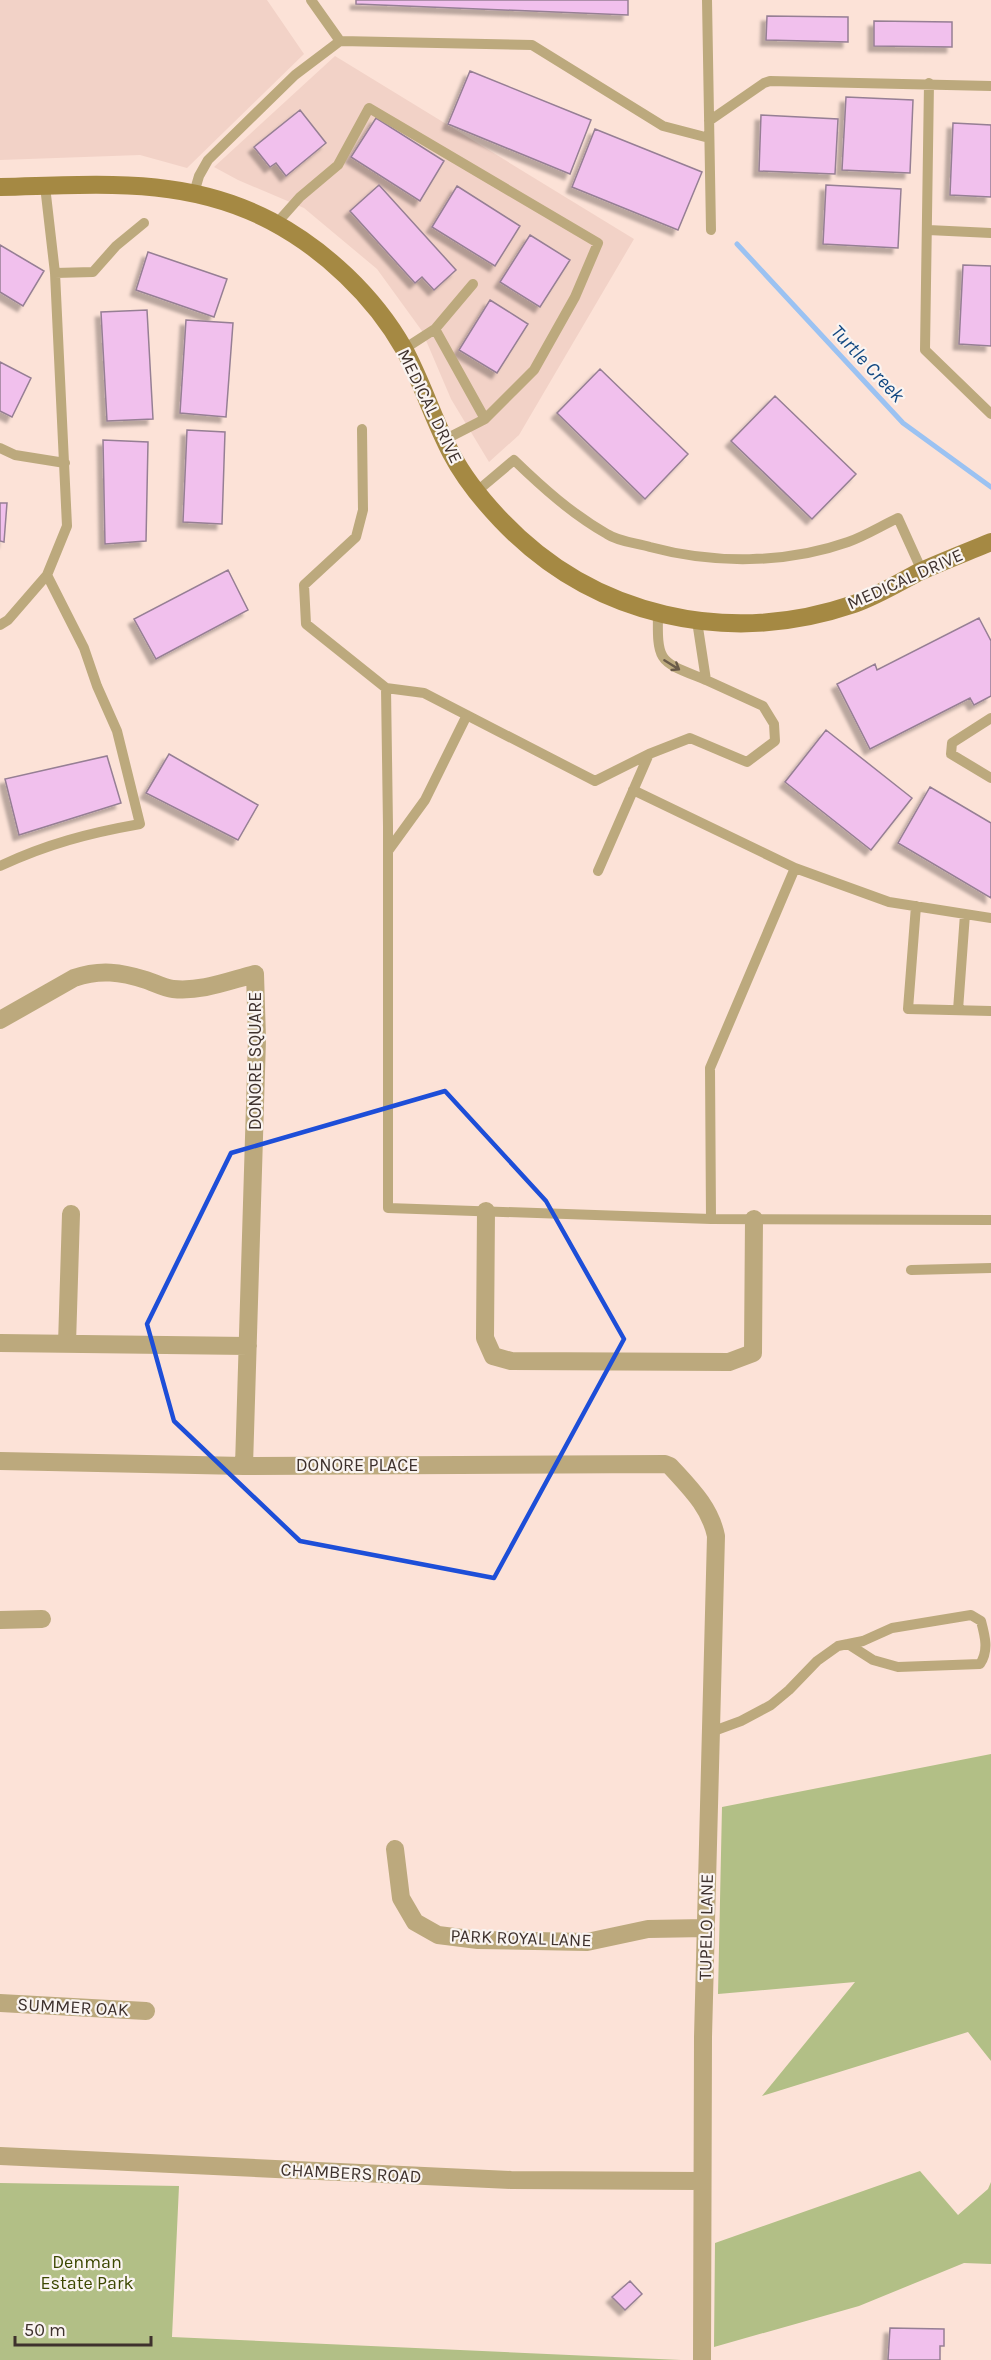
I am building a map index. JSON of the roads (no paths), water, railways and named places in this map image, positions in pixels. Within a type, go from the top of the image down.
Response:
[{"type":"street","name":"MEDICAL DRIVE","points":[[0,187],[147,185],[194,193],[240,207],[276,224],[329,261],[352,282],[390,327],[404,349],[444,440],[476,492],[517,537],[540,558],[571,578],[605,595],[658,612],[697,621],[750,623],[811,615],[856,603],[922,571],[991,542]]},
{"type":"street","name":"DONORE SQUARE","points":[[0,1020],[74,978],[86,974],[116,972],[170,988],[184,989],[202,988],[255,974],[257,1039],[244,1466]]},
{"type":"street","points":[[486,1211],[484,1338],[493,1356],[511,1361],[729,1362],[753,1353],[754,1219]]},
{"type":"street","points":[[67,1344],[71,1214]]},
{"type":"street","points":[[0,1343],[248,1346]]},
{"type":"street","name":"DONORE PLACE","points":[[0,1461],[244,1466],[665,1464],[699,1498]]},
{"type":"street","name":"TUPELO LANE","points":[[699,1498],[713,1522],[716,1536],[706,1928],[702,2360]]},
{"type":"street","points":[[0,1620],[42,1619]]},
{"type":"street","name":"PARK ROYAL LANE","points":[[395,1850],[401,1898],[415,1922],[438,1935],[478,1940],[587,1942],[648,1929],[706,1928]]},
{"type":"street","name":"SUMMER OAK","points":[[0,2003],[146,2011]]},
{"type":"street","name":"CHAMBERS ROAD","points":[[0,2156],[511,2180],[702,2181]]},
{"type":"lane","points":[[311,0],[340,41]]},
{"type":"lane","points":[[707,0],[711,230]]},
{"type":"lane","points":[[194,193],[208,160],[295,75],[340,41],[532,45],[663,126],[709,138]]},
{"type":"lane","points":[[709,121],[770,81],[991,86]]},
{"type":"lane","points":[[929,83],[925,350],[991,414]]},
{"type":"lane","points":[[276,224],[300,197],[339,165],[369,108],[598,243],[575,297],[534,370],[485,419],[444,440]]},
{"type":"lane","points":[[0,625],[8,620],[47,575],[67,526],[55,273],[45,186]]},
{"type":"lane","points":[[55,273],[93,272],[116,246],[144,223]]},
{"type":"lane","points":[[928,230],[991,233]]},
{"type":"lane","points":[[404,349],[435,329],[472,284]]},
{"type":"lane","points":[[435,329],[485,419]]},
{"type":"lane","points":[[362,429],[363,510],[356,537],[304,585],[306,624],[386,688],[424,693],[595,781],[649,754],[690,738],[747,762],[775,741],[774,724],[763,706],[669,665],[663,659],[658,641],[658,612]]},
{"type":"lane","points":[[0,448],[15,455],[65,463]]},
{"type":"lane","points":[[476,492],[514,460],[558,502],[609,536],[666,551],[733,560],[824,549],[850,542],[898,518],[922,571]]},
{"type":"lane","points":[[0,866],[30,852],[89,833],[140,824],[117,731],[97,686],[84,648],[47,575]]},
{"type":"lane","points":[[697,621],[706,680]]},
{"type":"lane","points":[[386,688],[388,1208],[711,1219],[991,1220]]},
{"type":"lane","points":[[388,852],[425,800],[467,715]]},
{"type":"lane","points":[[991,718],[952,743],[951,754],[991,778]]},
{"type":"lane","points":[[598,871],[649,754]]},
{"type":"lane","points":[[633,790],[795,868],[889,902],[991,918]]},
{"type":"lane","points":[[711,1219],[710,1068],[795,868]]},
{"type":"lane","points":[[916,906],[908,1009],[991,1011]]},
{"type":"lane","points":[[958,1010],[965,914]]},
{"type":"lane","points":[[911,1270],[991,1268]]},
{"type":"lane","points":[[711,1732],[741,1721],[771,1706],[825,1654],[838,1646],[848,1644],[863,1641],[892,1628],[971,1615],[981,1621],[986,1636],[985,1657],[980,1664],[898,1667],[873,1660],[848,1644]]},
{"type":"waterway","name":"Turtle Creek","points":[[737,244],[903,423],[991,487]]},
{"type":"park label","name":"Denman Estate Park","points":[[87,2272]]}]
